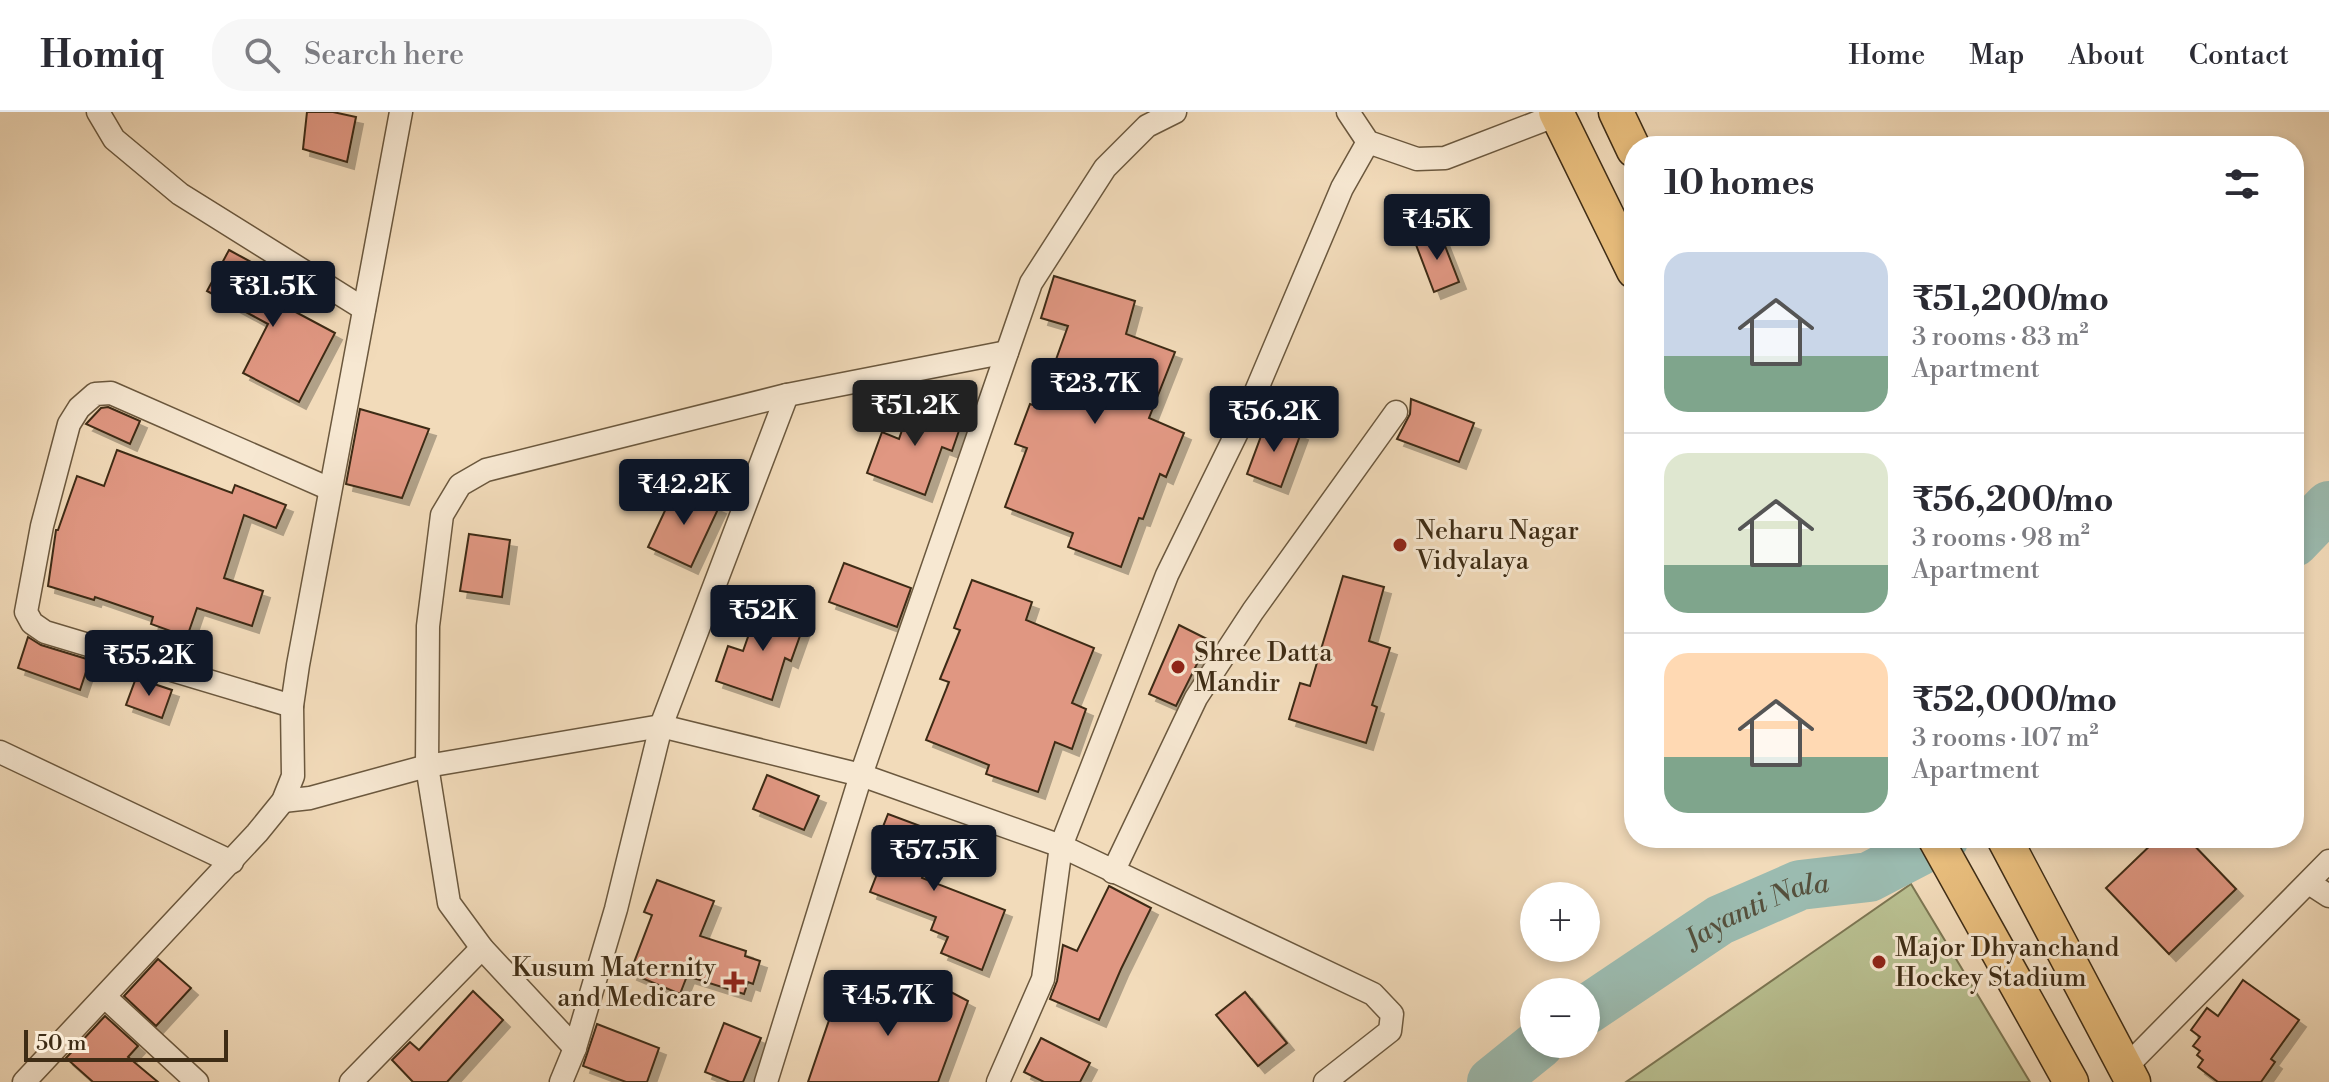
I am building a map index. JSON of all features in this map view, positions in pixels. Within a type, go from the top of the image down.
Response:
[{"type":"main road","points":[[1616,112],[1627,136]]},
{"type":"main road","points":[[1557,114],[1624,251]]},
{"type":"main road","points":[[2009,848],[2129,1075]]},
{"type":"main road","points":[[1942,850],[2071,1082]]},
{"type":"street","points":[[98,112],[114,139],[180,194],[364,309]]},
{"type":"street","points":[[24,1082],[232,862],[283,801],[293,776],[292,706],[401,112]]},
{"type":"street","points":[[766,1082],[861,775],[1031,283],[1105,168],[1147,126],[1175,112]]},
{"type":"street","points":[[1348,112],[1368,142],[1417,159],[1445,158],[1557,114]]},
{"type":"street","points":[[998,1082],[1043,979],[1061,846],[1167,575],[1248,410],[1342,188],[1368,142]]},
{"type":"street","points":[[575,1048],[482,948],[449,903],[427,766],[428,626],[442,515],[460,485],[486,470],[787,395],[1007,352]]},
{"type":"street","points":[[292,706],[45,632],[32,623],[26,612],[42,526],[69,424],[79,408],[95,394],[111,393],[330,489]]},
{"type":"street","points":[[561,1082],[575,1048],[616,909],[661,726],[787,395]]},
{"type":"street","points":[[1113,872],[1196,698],[1253,611],[1396,412]]},
{"type":"street","points":[[283,801],[310,798],[427,766],[661,726],[861,775],[1061,846],[1373,994],[1392,1014],[1390,1031],[1325,1082]]},
{"type":"street","points":[[0,752],[232,862]]},
{"type":"street","points":[[2129,1075],[2329,861]]},
{"type":"street","points":[[2309,883],[2329,896]]},
{"type":"street","points":[[351,1082],[482,948]]},
{"type":"street","points":[[105,997],[197,1082]]},
{"type":"green space","name":"Major Dhyanchand Hockey Stadium","points":[[1911,884],[2030,1082],[1626,1082]]},
{"type":"building","points":[[307,112],[333,112],[356,117],[347,162],[303,149]]},
{"type":"building","points":[[1440,233],[1459,282],[1434,292],[1415,242]]},
{"type":"building","points":[[229,250],[273,274],[262,294],[335,333],[299,402],[243,373],[268,324],[207,291]]},
{"type":"building","points":[[1054,276],[1135,301],[1126,334],[1175,352],[1149,418],[1184,433],[1166,477],[1160,474],[1143,519],[1139,518],[1121,567],[1068,547],[1073,533],[1005,507],[1027,448],[1015,444],[1030,404],[1039,407],[1068,326],[1041,318]]},
{"type":"building","points":[[1411,399],[1474,423],[1459,462],[1397,439],[1410,414]]},
{"type":"building","points":[[912,401],[963,419],[952,451],[942,447],[925,495],[867,473],[882,432],[899,439]]},
{"type":"building","points":[[108,407],[140,421],[130,444],[86,424],[101,408]]},
{"type":"building","points":[[360,409],[429,429],[402,498],[346,484]]},
{"type":"building","points":[[1267,420],[1301,433],[1281,487],[1247,474]]},
{"type":"building","points":[[117,450],[232,493],[235,485],[286,505],[276,528],[244,515],[224,578],[263,591],[252,626],[197,608],[187,637],[151,624],[153,617],[95,597],[94,600],[48,586],[56,530],[77,476],[104,486]]},
{"type":"building","points":[[676,487],[719,507],[691,567],[648,547]]},
{"type":"building","points":[[469,534],[510,540],[502,597],[460,591]]},
{"type":"building","points":[[844,563],[911,588],[897,627],[829,602]]},
{"type":"building","points":[[1343,576],[1384,587],[1369,641],[1390,648],[1372,705],[1377,707],[1366,743],[1289,719],[1300,683],[1310,686]]},
{"type":"building","points":[[972,580],[1032,602],[1026,620],[1094,648],[1072,703],[1086,709],[1072,749],[1055,742],[1038,792],[986,774],[989,765],[926,740],[949,682],[940,679],[960,630],[954,628]]},
{"type":"building","points":[[760,603],[806,619],[791,661],[785,658],[772,700],[716,681],[728,646],[743,651]]},
{"type":"building","name":"Shree Datta Mandir","points":[[1179,625],[1209,640],[1176,706],[1149,694]]},
{"type":"building","points":[[28,637],[41,645],[90,660],[80,690],[18,668]]},
{"type":"building","points":[[136,678],[172,690],[162,718],[126,705]]},
{"type":"building","points":[[767,775],[819,796],[804,830],[753,809]]},
{"type":"building","points":[[888,814],[939,833],[922,878],[1005,910],[982,970],[941,953],[948,937],[931,930],[936,917],[870,892],[886,851],[875,847]]},
{"type":"building","points":[[2148,848],[2197,848],[2236,889],[2169,954],[2106,888]]},
{"type":"building","points":[[657,880],[714,901],[700,936],[746,951],[745,956],[760,961],[753,984],[748,982],[744,994],[687,976],[680,994],[630,973],[652,915],[644,912]]},
{"type":"building","points":[[1109,886],[1151,908],[1099,1020],[1050,999],[1057,981],[1063,945],[1077,951]]},
{"type":"building","points":[[158,959],[191,988],[156,1026],[124,996]]},
{"type":"building","points":[[2243,980],[2299,1020],[2271,1059],[2275,1062],[2261,1082],[2218,1082],[2198,1067],[2203,1060],[2197,1055],[2200,1051],[2193,1046],[2200,1037],[2191,1030],[2207,1008],[2218,1016]]},
{"type":"building","points":[[930,981],[968,1001],[938,1082],[808,1082],[841,985],[917,1011]]},
{"type":"building","points":[[473,991],[503,1020],[447,1082],[413,1082],[392,1060],[410,1042],[419,1050]]},
{"type":"building","points":[[1245,992],[1287,1043],[1258,1066],[1216,1015]]},
{"type":"building","points":[[105,1016],[138,1046],[128,1057],[158,1082],[93,1082],[66,1058]]},
{"type":"building","points":[[724,1023],[761,1038],[743,1082],[730,1082],[705,1072]]},
{"type":"building","points":[[597,1024],[659,1048],[647,1082],[626,1082],[583,1066]]},
{"type":"building","points":[[1041,1038],[1090,1063],[1080,1082],[1044,1082],[1024,1072]]},
{"type":"waterway","name":"Jayanti Nala","points":[[2304,532],[2329,506]]},
{"type":"waterway","name":"Jayanti Nala","points":[[1600,1001],[1720,920],[1800,885],[1869,877],[1925,848]]},
{"type":"waterway","name":"Jayanti Nala","points":[[1492,1082],[1522,1058]]},
{"type":"place","name":"Neharu Nagar Vidyalaya","points":[[1400,545]]},
{"type":"place","name":"Shree Datta Mandir","points":[[1178,667]]},
{"type":"place","name":"Major Dhyanchand Hockey Stadium","points":[[1879,962]]},
{"type":"place","name":"Kusum Maternity and Medicare","points":[[734,982]]}]
